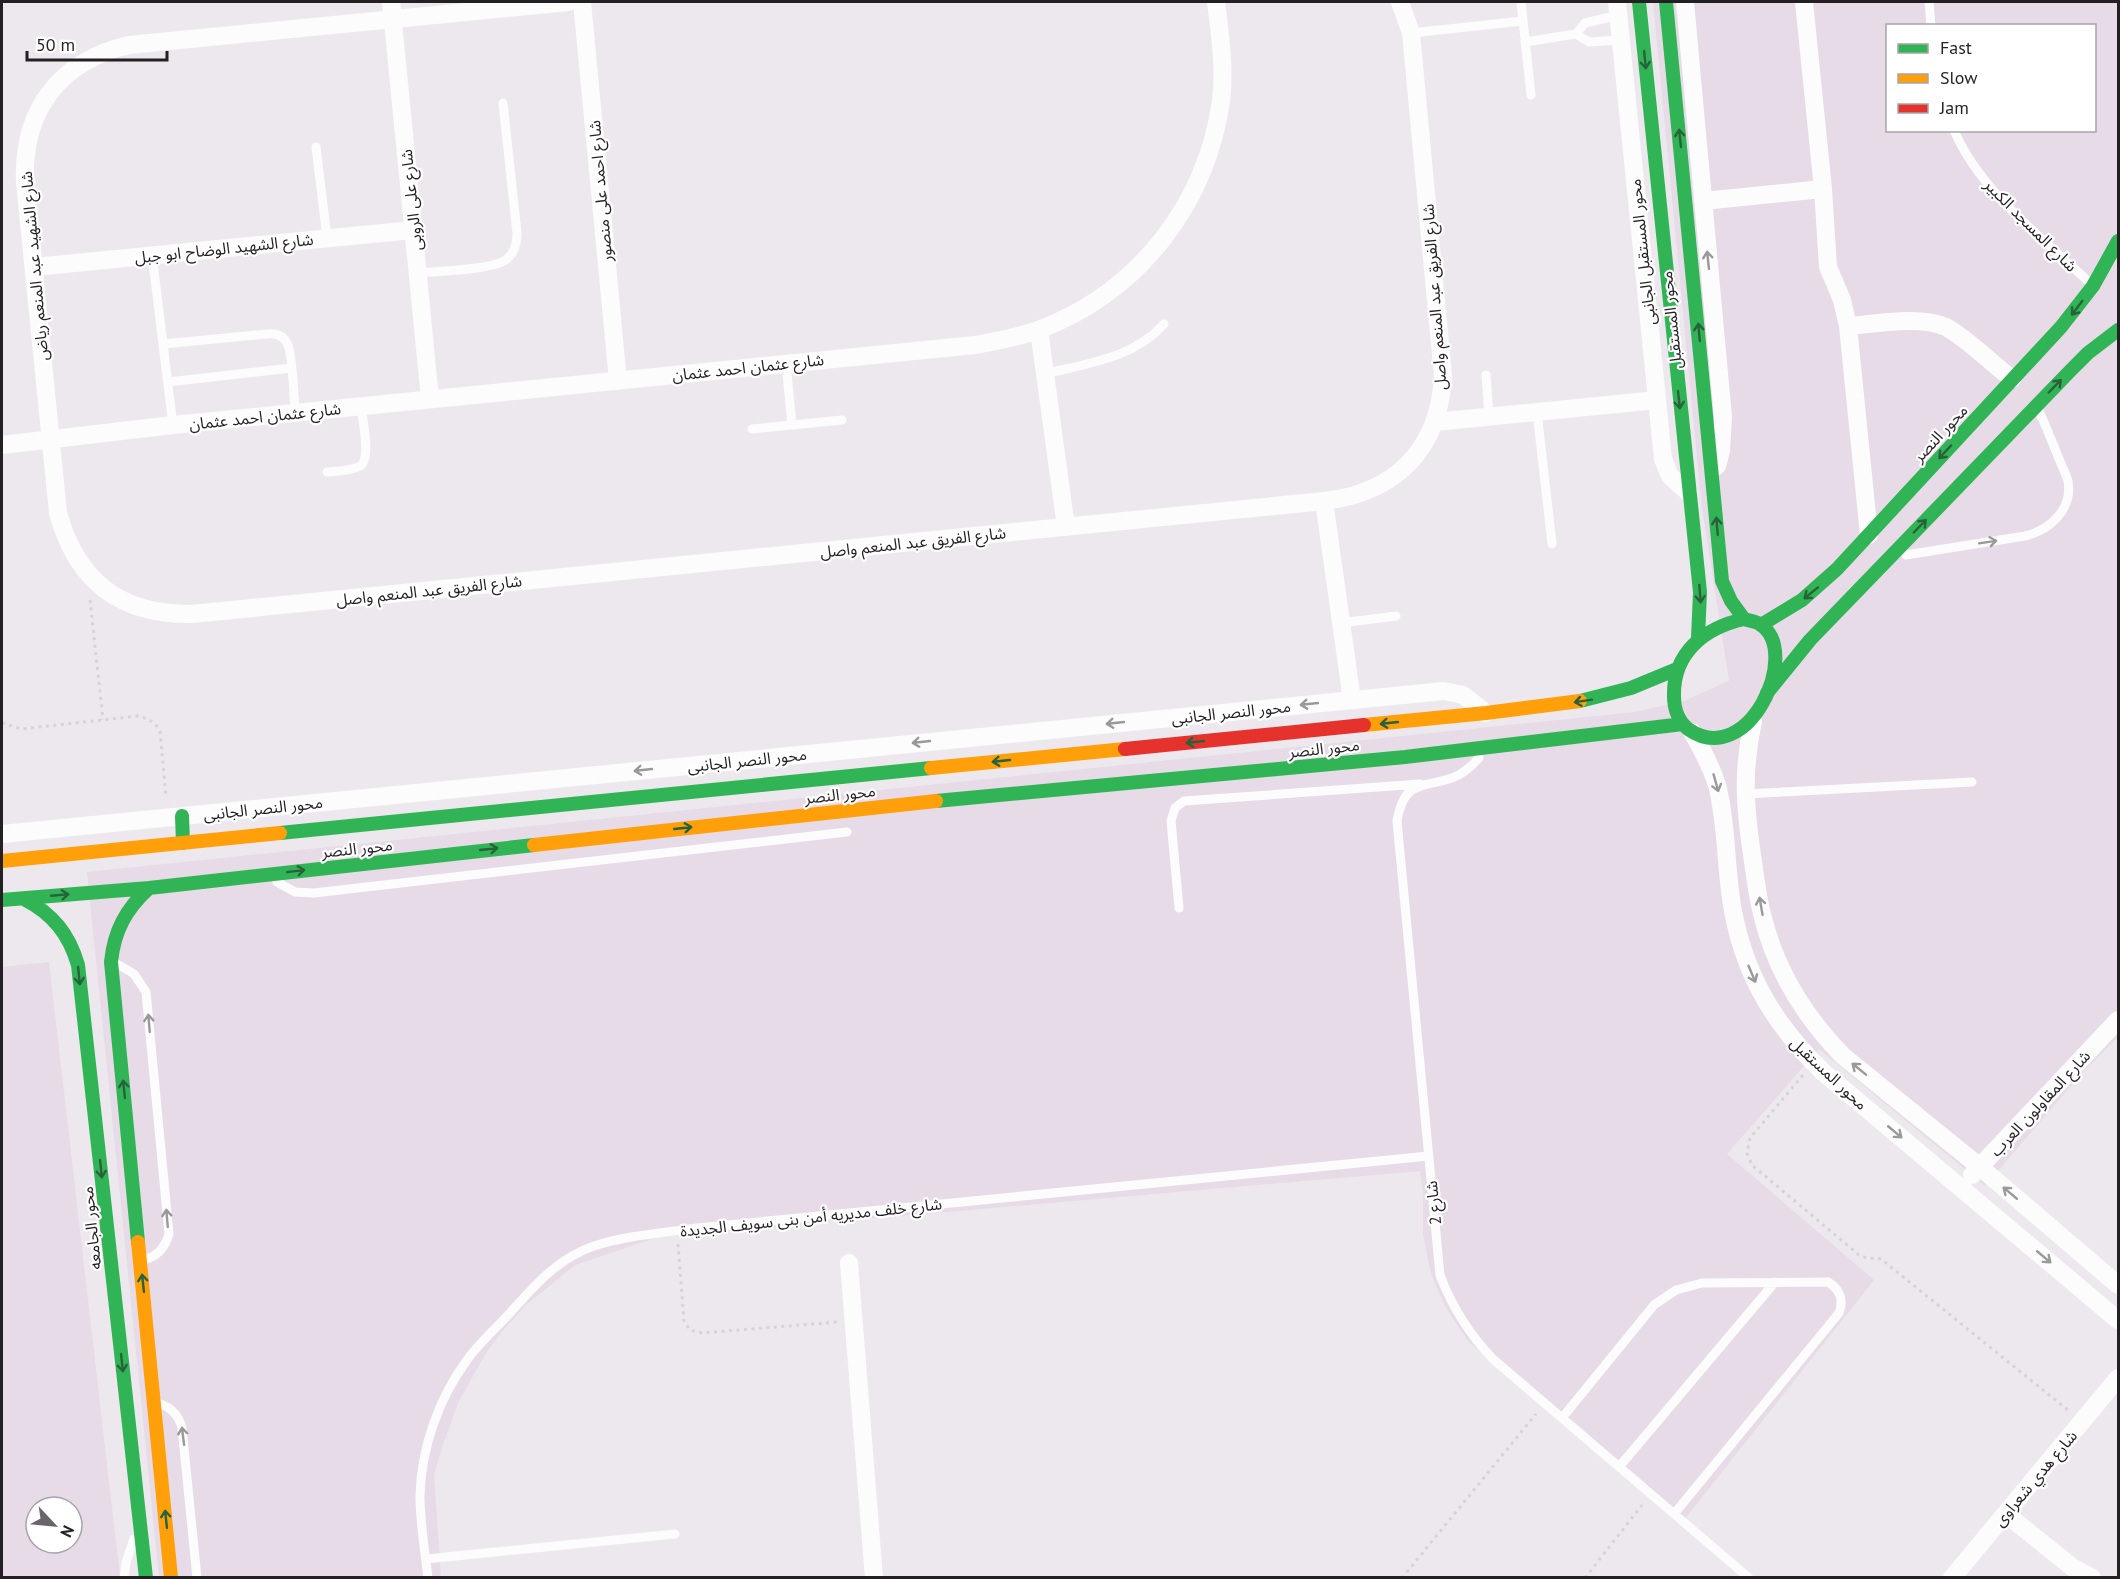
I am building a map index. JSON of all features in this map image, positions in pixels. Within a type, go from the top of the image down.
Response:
[{"type":"main road","name":"محور المستقبل","points":[[1639,2],[1700,592],[1698,638]]},
{"type":"main road","points":[[1666,2],[1698,232]]},
{"type":"main road","name":"محور النصر","points":[[1761,625],[1782,614],[1820,585],[1869,535],[2061,327],[2093,286],[2118,241]]},
{"type":"main road","points":[[1767,693],[1810,640],[1888,558],[2088,353],[2118,330]]},
{"type":"main road","points":[[1713,485],[1722,581],[1726,596],[1744,619],[1761,625],[1772,640],[1776,663],[1767,693],[1754,718],[1746,726],[1724,736],[1713,737],[1687,727],[1677,713],[1674,702],[1673,691],[1677,669],[1698,638],[1720,625],[1744,619]]},
{"type":"main road","name":"محور النصر","points":[[2,900],[149,888],[269,874],[864,791],[1618,698],[1677,669]]},
{"type":"main road","name":"محور النصر","points":[[2,861],[183,843],[864,791],[1393,758],[1620,726],[1687,727]]},
{"type":"main road","points":[[174,816],[183,843]]},
{"type":"main road","points":[[149,888],[128,908],[121,920],[112,947],[111,962],[171,1578]]},
{"type":"main road","name":"محور الجامعه","points":[[24,899],[46,911],[64,930],[78,965],[146,1578]]},
{"type":"street","name":"شارع الشهيد عبد المنعم رياض","points":[[51,440],[24,165],[28,139],[36,115],[55,86],[81,63],[96,55],[129,45],[392,10],[568,2]]},
{"type":"street","name":"شارع احمد على منصور","points":[[582,2],[618,381]]},
{"type":"street","name":"شارع عثمان احمد عثمان","points":[[2,445],[173,425],[975,345],[1039,330],[1071,316],[1100,299],[1127,278],[1166,236],[1191,197],[1212,144],[1221,99],[1223,65],[1216,2]]},
{"type":"street","name":"شارع الفريق عبد المنعم واصل","points":[[51,440],[58,513],[64,534],[74,555],[87,573],[104,589],[124,602],[146,610],[169,614],[192,614],[1066,527],[1324,501],[1361,494],[1388,481],[1406,466],[1420,449],[1435,422],[1440,407],[1443,376],[1411,33],[1400,2]]},
{"type":"street","points":[[1685,2],[1703,201],[1698,232],[1723,417],[1721,451],[1713,485]]},
{"type":"street","points":[[1804,2],[1823,189],[1828,267],[1842,300],[1848,326],[1869,535]]},
{"type":"street","name":"محور المستقبل الجانبى","points":[[1618,8],[1664,465],[1670,476],[1689,493]]},
{"type":"street","name":"شارع على الروبى","points":[[392,10],[430,399]]},
{"type":"street","points":[[1703,201],[1823,189]]},
{"type":"street","name":"شارع الشهيد الوضاح ابو جبل","points":[[34,267],[413,230]]},
{"type":"street","points":[[1848,326],[1917,322],[1936,324],[1954,332],[2012,379]]},
{"type":"street","points":[[1039,330],[1066,527]]},
{"type":"street","points":[[1435,422],[1657,400]]},
{"type":"street","points":[[1324,501],[1352,700]]},
{"type":"street","name":"محور النصر الجانبى","points":[[2,834],[1450,691],[1463,695],[1486,713]]},
{"type":"street","name":"محور المستقبل","points":[[1754,718],[1745,764],[1744,794],[1761,911],[1777,962],[1800,1005],[1827,1040],[1843,1056],[1980,1167],[2118,1285]]},
{"type":"street","name":"محور المستقبل","points":[[1687,727],[1706,757],[1717,787],[1733,915],[1751,973],[1790,1038],[1814,1062],[2118,1320]]},
{"type":"street","name":"شارع المقاولون العرب","points":[[1961,1187],[2118,1020]]},
{"type":"street","points":[[849,1263],[874,1578]]},
{"type":"street","name":"شارع هدي شعراوى","points":[[1952,1578],[2118,1378]]},
{"type":"street","points":[[2006,1514],[2066,1562],[2092,1578]]},
{"type":"lane","points":[[1521,2],[1531,95]]},
{"type":"lane","points":[[1929,2],[1931,24]]},
{"type":"lane","points":[[1525,42],[1576,34],[1585,23],[1618,8]]},
{"type":"lane","points":[[1411,33],[1523,21]]},
{"type":"lane","points":[[1576,34],[1588,42],[1621,40]]},
{"type":"lane","points":[[418,273],[495,266],[512,254],[517,233],[503,103]]},
{"type":"lane","name":"شارع المسجد الكبير","points":[[1955,132],[1977,170],[2000,198],[2093,286]]},
{"type":"lane","points":[[315,147],[327,238]]},
{"type":"lane","points":[[152,255],[173,425]]},
{"type":"lane","points":[[1045,374],[1130,351],[1149,339],[1164,324]]},
{"type":"lane","points":[[163,344],[274,333],[281,336],[290,347],[295,413]]},
{"type":"lane","points":[[786,363],[792,425]]},
{"type":"lane","points":[[168,382],[291,368]]},
{"type":"lane","points":[[1486,375],[1489,416]]},
{"type":"lane","points":[[1888,558],[2035,534],[2051,524],[2063,509],[2068,481],[2037,405]]},
{"type":"lane","points":[[327,472],[358,467],[364,462],[367,454],[361,406]]},
{"type":"lane","points":[[1537,411],[1552,544]]},
{"type":"lane","points":[[752,429],[842,420]]},
{"type":"lane","points":[[1341,623],[1396,616]]},
{"type":"lane","points":[[1179,908],[1171,821],[1175,808],[1184,801],[1421,784],[1444,780],[1461,773],[1480,757],[1487,746]]},
{"type":"lane","points":[[1744,794],[1972,782]]},
{"type":"lane","name":"شارع 2","points":[[1421,784],[1413,789],[1402,803],[1396,821],[1440,1275],[1448,1295],[1463,1323],[1480,1346],[1749,1578]]},
{"type":"lane","points":[[269,874],[286,888],[304,894],[847,832]]},
{"type":"lane","points":[[111,962],[128,968],[140,980],[146,992],[169,1234],[167,1242],[157,1255],[140,1260]]},
{"type":"lane","name":"شارع خلف مديريه أمن بنى سويف الجديدة","points":[[428,1578],[420,1497],[429,1438],[441,1407],[468,1358],[544,1276],[576,1254],[614,1240],[697,1228],[1429,1156]]},
{"type":"lane","points":[[1562,1418],[1654,1305],[1665,1296],[1702,1282],[1828,1282],[1839,1292],[1842,1306],[1839,1313],[1674,1514]]},
{"type":"lane","points":[[1619,1467],[1775,1282]]},
{"type":"lane","points":[[154,1402],[171,1409],[182,1428],[197,1578]]},
{"type":"lane","points":[[124,1578],[129,1550],[140,1529]]},
{"type":"lane","points":[[426,1559],[675,1534]]},
{"type":"path","points":[[87,573],[103,720]]},
{"type":"path","points":[[2,723],[21,729],[138,716],[148,718],[156,724],[160,731],[174,816]]},
{"type":"path","points":[[1814,1062],[1750,1138],[1747,1153],[1752,1164],[1859,1255],[1881,1259],[2082,1422]]},
{"type":"path","points":[[697,1228],[692,1228],[683,1234],[678,1248],[684,1322],[690,1330],[702,1333],[854,1321]]},
{"type":"path","points":[[1402,1578],[1545,1404]]},
{"type":"path","points":[[1585,1578],[1651,1494]]},
{"type":"shaded area","points":[[1653,2],[2118,2],[2118,1037],[2083,1072],[1985,1186],[1819,1049],[1727,1154],[1874,1280],[1680,1525],[1467,1340],[1446,1308],[1431,1274],[1423,1234],[1423,1194],[1420,1171],[658,1237],[575,1265],[526,1305],[486,1353],[458,1403],[434,1475],[441,1577],[159,1577],[87,872],[1635,712],[1684,701],[1729,681],[1702,508]]},
{"type":"shaded area","points":[[49,962],[120,1577],[2,1577],[2,967]]},
{"type":"traffic: fast","points":[[1639,2],[1700,592],[1698,638]]},
{"type":"traffic: fast","points":[[1666,2],[1722,581],[1731,601],[1744,619]]},
{"type":"traffic: fast","points":[[1761,625],[1802,600],[1837,569],[2061,327],[2093,286],[2118,241]]},
{"type":"traffic: fast","points":[[1767,693],[1810,640],[2071,370],[2088,353],[2118,330]]},
{"type":"traffic: fast","points":[[1744,619],[1761,625],[1772,639],[1775,659],[1772,681],[1762,703],[1748,722],[1730,734],[1710,738],[1688,729],[1677,714],[1674,696],[1675,681],[1685,655],[1704,636],[1729,623],[1744,619]]},
{"type":"traffic: fast","points":[[1580,701],[1631,688],[1677,669]]},
{"type":"traffic: fast","points":[[936,801],[1405,757],[1683,724]]},
{"type":"traffic: fast","points":[[280,833],[931,768]]},
{"type":"traffic: fast","points":[[182,816],[183,843]]},
{"type":"traffic: fast","points":[[2,900],[149,888],[534,845]]},
{"type":"traffic: fast","points":[[138,1242],[111,962],[115,940],[122,921],[149,888]]},
{"type":"traffic: fast","points":[[24,899],[43,911],[65,934],[78,965],[146,1578]]},
{"type":"traffic: slow","points":[[1364,725],[1580,701]]},
{"type":"traffic: slow","points":[[931,768],[1125,749]]},
{"type":"traffic: slow","points":[[534,845],[936,801]]},
{"type":"traffic: slow","points":[[2,861],[280,833]]},
{"type":"traffic: slow","points":[[138,1242],[171,1578]]},
{"type":"traffic: jam","points":[[1125,749],[1364,725]]}]
